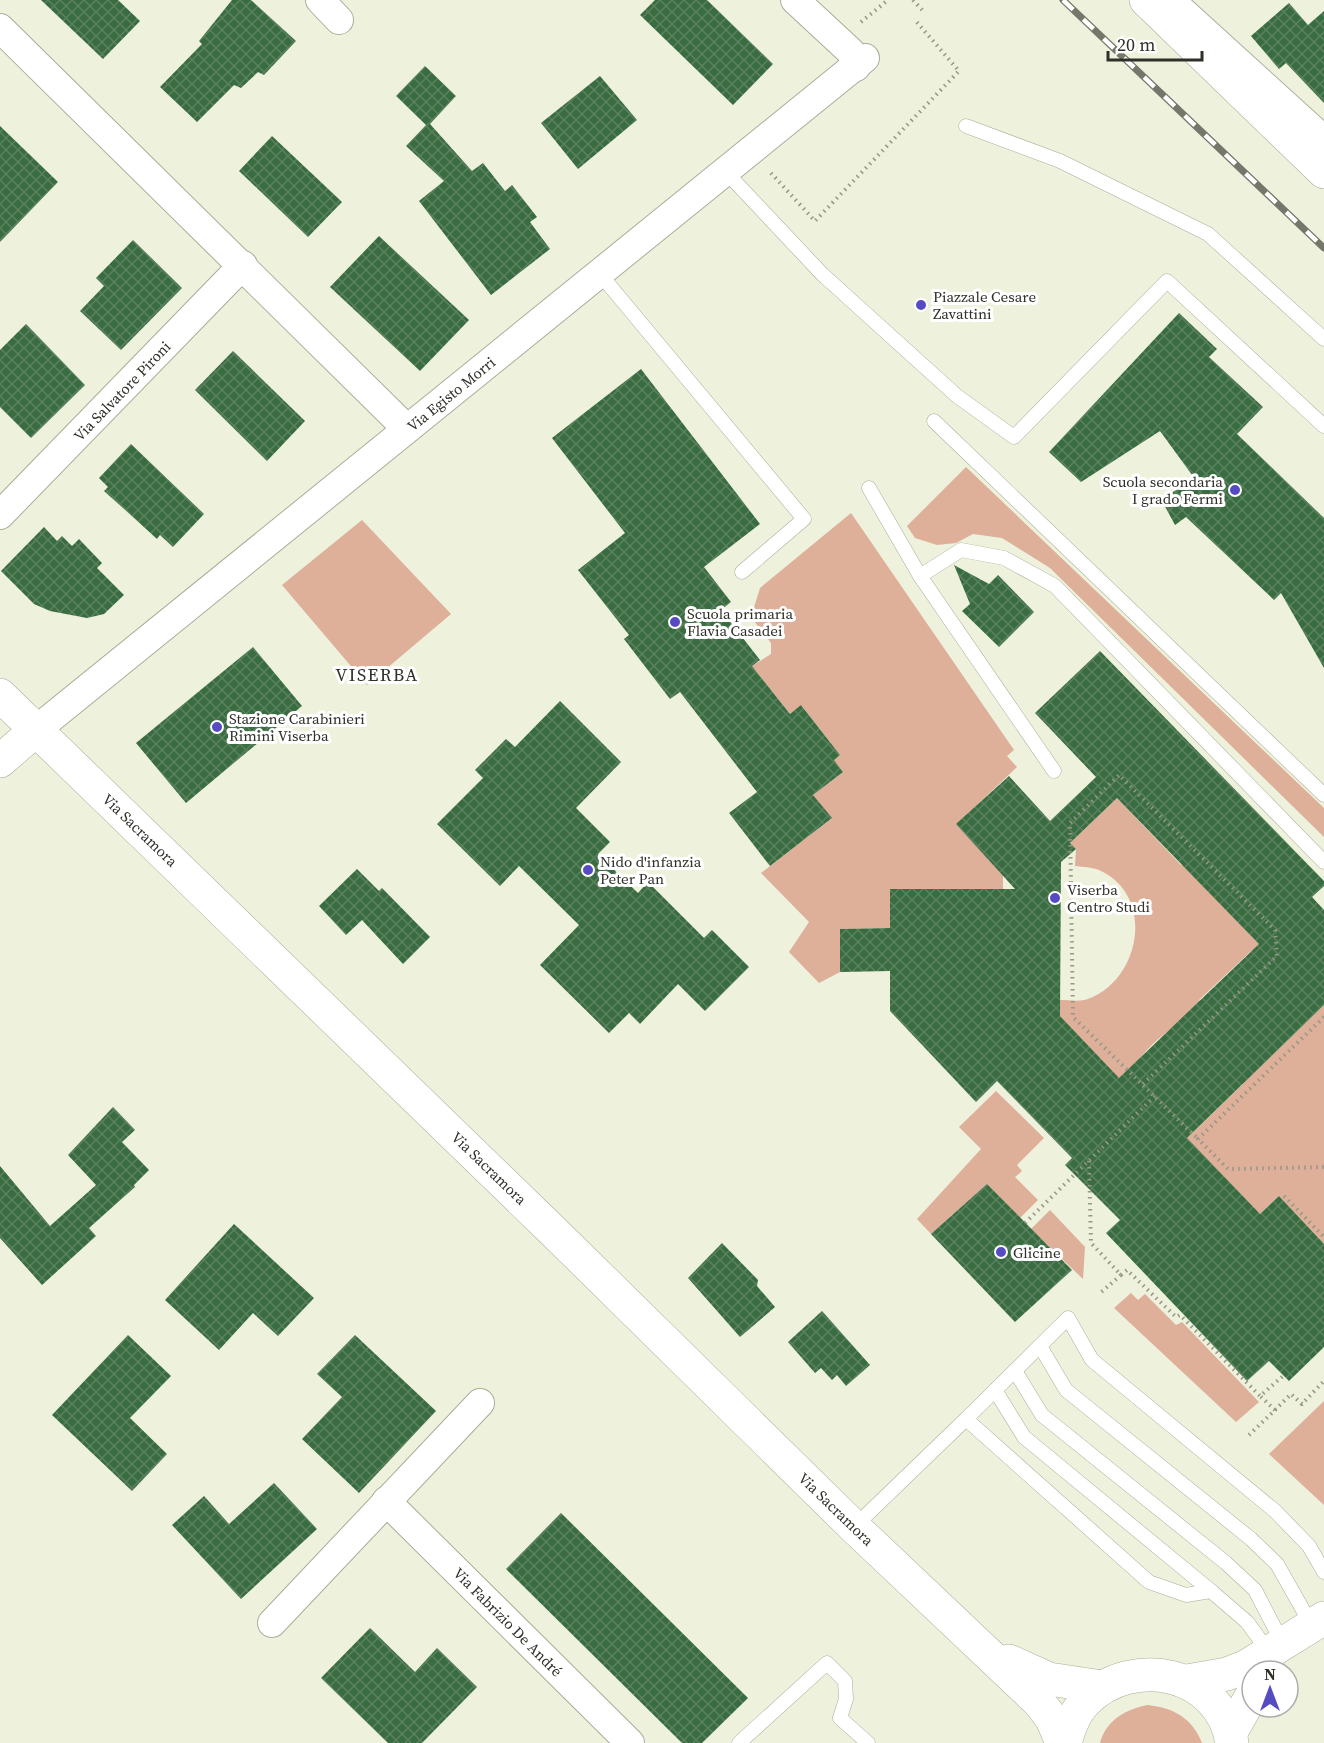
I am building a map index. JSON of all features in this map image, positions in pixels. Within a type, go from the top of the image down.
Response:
[{"type":"street","points":[[320,0],[339,20]]},
{"type":"street","name":"Via Egisto Morri","points":[[36,730],[860,62],[795,0]]},
{"type":"street","points":[[1146,0],[1324,172]]},
{"type":"street","points":[[1170,0],[1324,140]]},
{"type":"street","points":[[0,28],[407,429]]},
{"type":"street","name":"Via Salvatore Pironi","points":[[0,515],[243,265]]},
{"type":"street","name":"Via Sacramora","points":[[0,694],[530,1208],[854,1527],[1040,1702],[1064,1743]]},
{"type":"street","points":[[0,760],[36,730]]},
{"type":"street","points":[[272,1623],[480,1403]]},
{"type":"street","name":"Via Fabrizio De André","points":[[386,1501],[630,1743]]},
{"type":"street","points":[[1064,1743],[1070,1724],[1083,1703],[1102,1687],[1124,1677],[1150,1673],[1187,1681],[1227,1674],[1277,1657],[1320,1628]]},
{"type":"street","name":"Via Sacramora","points":[[977,1642],[1019,1666],[1049,1679],[1102,1687]]},
{"type":"street","points":[[1187,1681],[1206,1694],[1221,1711],[1231,1737]]},
{"type":"street","points":[[1231,1737],[1240,1719]]},
{"type":"lane","points":[[966,126],[1060,161],[1208,234],[1324,339]]},
{"type":"lane","points":[[726,172],[822,274],[957,396],[1014,437],[1167,281],[1324,426]]},
{"type":"lane","points":[[600,274],[804,519],[742,572]]},
{"type":"lane","points":[[934,421],[1324,795]]},
{"type":"lane","points":[[869,488],[920,576],[1054,771]]},
{"type":"lane","points":[[920,576],[961,550],[1004,558],[1055,586],[1324,862]]},
{"type":"lane","points":[[854,1527],[1068,1318],[1092,1360],[1275,1511],[1309,1546],[1324,1572]]},
{"type":"lane","points":[[1040,1346],[1066,1390],[1251,1539],[1277,1564],[1320,1628]]},
{"type":"lane","points":[[1015,1371],[1042,1415],[1226,1563],[1255,1590],[1277,1657]]},
{"type":"lane","points":[[995,1390],[1024,1437],[1247,1622],[1277,1657]]},
{"type":"lane","points":[[966,1419],[1149,1582],[1186,1595],[1211,1591]]},
{"type":"lane","points":[[739,1743],[826,1663],[845,1681],[846,1699],[840,1718],[868,1743]]},
{"type":"path","points":[[856,26],[888,0]]},
{"type":"path","points":[[913,0],[924,12]]},
{"type":"path","points":[[768,171],[815,221],[959,71],[915,20]]},
{"type":"path","points":[[1143,1084],[1277,956],[1275,930],[1119,775],[1070,823],[1073,1017],[1228,1169],[1324,1167]]},
{"type":"path","points":[[1198,1139],[1324,1017]]},
{"type":"path","points":[[1025,1223],[1155,1096]]},
{"type":"path","points":[[1089,1161],[1091,1243],[1120,1275]]},
{"type":"path","points":[[1284,1196],[1324,1237]]},
{"type":"path","points":[[1099,1294],[1127,1270],[1176,1317],[1180,1315],[1275,1410]]},
{"type":"path","points":[[1260,1396],[1283,1376]]},
{"type":"path","points":[[1249,1435],[1291,1394],[1302,1404],[1324,1381]]},
{"type":"shaded area","points":[[966,467],[1324,808],[1324,837],[1050,568],[1002,538],[973,534],[956,543],[937,545],[915,538],[907,526]]},
{"type":"shaded area","points":[[851,513],[1014,750],[1007,756],[1017,767],[957,824],[1003,875],[1003,889],[890,889],[890,928],[840,929],[840,972],[819,983],[789,952],[809,922],[761,873],[831,819],[813,795],[843,772],[834,760],[840,755],[802,706],[790,714],[752,666],[771,654],[771,643],[751,617],[760,588]]},
{"type":"shaded area","points":[[362,520],[451,614],[367,685],[282,585]]},
{"type":"shaded area","points":[[1117,798],[1181,865],[1189,858],[1272,943],[1250,952],[1199,1000],[1205,1008],[1191,1015],[1154,1043],[1143,1054],[1117,1092],[1110,1069],[1059,1015],[1060,1000],[1085,1000],[1106,989],[1120,975],[1129,958],[1134,938],[1135,919],[1130,901],[1119,884],[1100,870],[1075,866],[1076,849],[1070,843]]},
{"type":"shaded area","points":[[1324,1005],[1324,1244],[1279,1196],[1260,1214],[1177,1148],[1243,1084],[1230,1070],[1263,1064]]},
{"type":"shaded area","points":[[996,1091],[1044,1138],[1017,1165],[1022,1171],[1015,1177],[1038,1200],[1020,1218],[987,1184],[931,1234],[917,1219],[981,1149],[959,1127]]},
{"type":"shaded area","points":[[1050,1210],[1085,1247],[1083,1279],[1031,1229]]},
{"type":"shaded area","points":[[1131,1293],[1138,1300],[1145,1294],[1176,1325],[1182,1322],[1259,1402],[1236,1422],[1114,1308]]},
{"type":"shaded area","points":[[1324,1401],[1324,1505],[1269,1454]]},
{"type":"shaded area","points":[[1148,1705],[1166,1709],[1181,1716],[1193,1727],[1202,1743],[1100,1743],[1107,1728],[1118,1717],[1132,1709]]},
{"type":"building","points":[[41,0],[118,0],[140,21],[103,59]]},
{"type":"building","points":[[232,0],[251,0],[296,41],[264,75],[258,72],[241,88],[234,85],[197,122],[160,87],[202,44],[199,41]]},
{"type":"building","points":[[655,0],[707,0],[773,64],[733,105],[640,15]]},
{"type":"building","points":[[1289,3],[1308,25],[1324,11],[1324,103],[1286,63],[1279,69],[1251,36]]},
{"type":"building","points":[[425,66],[456,96],[430,124],[472,171],[483,163],[505,191],[512,185],[537,217],[530,222],[550,249],[491,295],[419,201],[444,181],[406,146],[426,125],[396,96]]},
{"type":"building","points":[[600,76],[637,120],[578,169],[541,123]]},
{"type":"building","points":[[0,126],[58,182],[0,242]]},
{"type":"building","points":[[272,136],[342,202],[308,237],[239,171]]},
{"type":"building","points":[[379,236],[469,320],[420,371],[330,287]]},
{"type":"building","points":[[133,240],[182,288],[121,350],[80,311],[104,286],[96,278]]},
{"type":"building","name":"Scuola secondaria I grado Fermi","points":[[1179,313],[1217,349],[1209,357],[1263,407],[1237,434],[1324,518],[1324,668],[1281,593],[1274,600],[1186,517],[1175,525],[1161,499],[1195,479],[1160,431],[1081,482],[1049,452]]},
{"type":"building","points":[[26,324],[85,385],[31,438],[0,407],[0,350]]},
{"type":"building","points":[[233,351],[305,421],[267,461],[195,390]]},
{"type":"building","name":"Scuola primaria Flavia Casadei","points":[[641,369],[760,524],[704,567],[731,602],[721,610],[760,660],[752,666],[790,714],[801,705],[840,755],[834,760],[843,772],[813,795],[832,818],[770,866],[729,813],[757,792],[680,692],[670,699],[624,639],[629,635],[578,570],[625,533],[552,438]]},
{"type":"building","points":[[131,444],[204,514],[173,547],[160,535],[157,539],[104,491],[108,487],[99,478]]},
{"type":"building","points":[[44,527],[57,541],[62,536],[72,546],[79,539],[102,563],[97,568],[124,595],[104,614],[87,618],[50,611],[34,604],[1,571]]},
{"type":"building","points":[[954,565],[989,584],[998,575],[1034,612],[999,647],[962,611],[970,604]]},
{"type":"building","name":"Stazione Carabinieri Rimini Viserba","points":[[253,647],[302,706],[186,803],[136,743]]},
{"type":"building","points":[[1100,651],[1324,881],[1324,886],[1312,897],[1324,910],[1324,1005],[1187,1138],[1260,1214],[1279,1196],[1324,1244],[1324,1347],[1289,1381],[1269,1361],[1247,1381],[1106,1233],[1120,1220],[1065,1165],[1072,1158],[997,1081],[976,1102],[890,1011],[890,971],[840,972],[840,929],[890,928],[890,889],[1015,889],[956,824],[1009,776],[1050,821],[1096,777],[1035,713]],"holes":[[[1117,798],[1259,944],[1119,1078],[1060,1016],[1061,862],[1076,849],[1070,843]]]},
{"type":"building","name":"Nido d'infanzia Peter Pan","points":[[560,701],[621,762],[576,808],[610,842],[598,854],[638,893],[648,882],[704,938],[712,930],[749,967],[705,1011],[678,984],[640,1024],[629,1013],[609,1033],[540,965],[579,925],[519,866],[500,886],[437,824],[483,778],[475,770],[506,739],[515,747]]},
{"type":"building","points":[[357,869],[379,891],[382,888],[430,937],[403,964],[362,920],[346,935],[319,906]]},
{"type":"building","points":[[113,1107],[135,1130],[122,1142],[149,1170],[134,1185],[135,1187],[89,1228],[96,1236],[42,1285],[0,1238],[0,1166],[50,1226],[96,1185],[68,1155]]},
{"type":"building","name":"Glicine","points":[[987,1184],[1072,1270],[1015,1322],[931,1234]]},
{"type":"building","points":[[234,1224],[314,1298],[278,1336],[253,1313],[219,1350],[165,1300]]},
{"type":"building","points":[[722,1243],[758,1280],[757,1286],[775,1307],[740,1337],[688,1278]]},
{"type":"building","points":[[822,1311],[870,1365],[846,1386],[837,1375],[832,1380],[821,1368],[815,1373],[788,1342]]},
{"type":"building","points":[[128,1335],[171,1376],[130,1418],[167,1454],[132,1491],[52,1415]]},
{"type":"building","points":[[355,1335],[436,1411],[359,1493],[302,1439],[342,1397],[317,1374]]},
{"type":"building","points":[[274,1483],[317,1529],[241,1599],[172,1525],[204,1496],[229,1524]]},
{"type":"building","points":[[561,1513],[748,1698],[702,1743],[682,1743],[506,1569]]},
{"type":"building","points":[[370,1628],[415,1672],[437,1648],[477,1687],[422,1743],[388,1743],[321,1678]]},
{"type":"railway","points":[[1063,0],[1324,248]]},
{"type":"place","name":"Piazzale Cesare Zavattini","points":[[921,305]]},
{"type":"place","name":"Scuola secondaria I grado Fermi","points":[[1235,490]]},
{"type":"place","name":"Scuola primaria Flavia Casadei","points":[[675,622]]},
{"type":"place","name":"Stazione Carabinieri Rimini Viserba","points":[[217,727]]},
{"type":"place","name":"Nido d'infanzia Peter Pan","points":[[588,870]]},
{"type":"place","name":"Viserba Centro Studi","points":[[1055,898]]},
{"type":"place","name":"Glicine","points":[[1001,1252]]},
{"type":"district","name":"VISERBA","points":[[377,674]]}]
